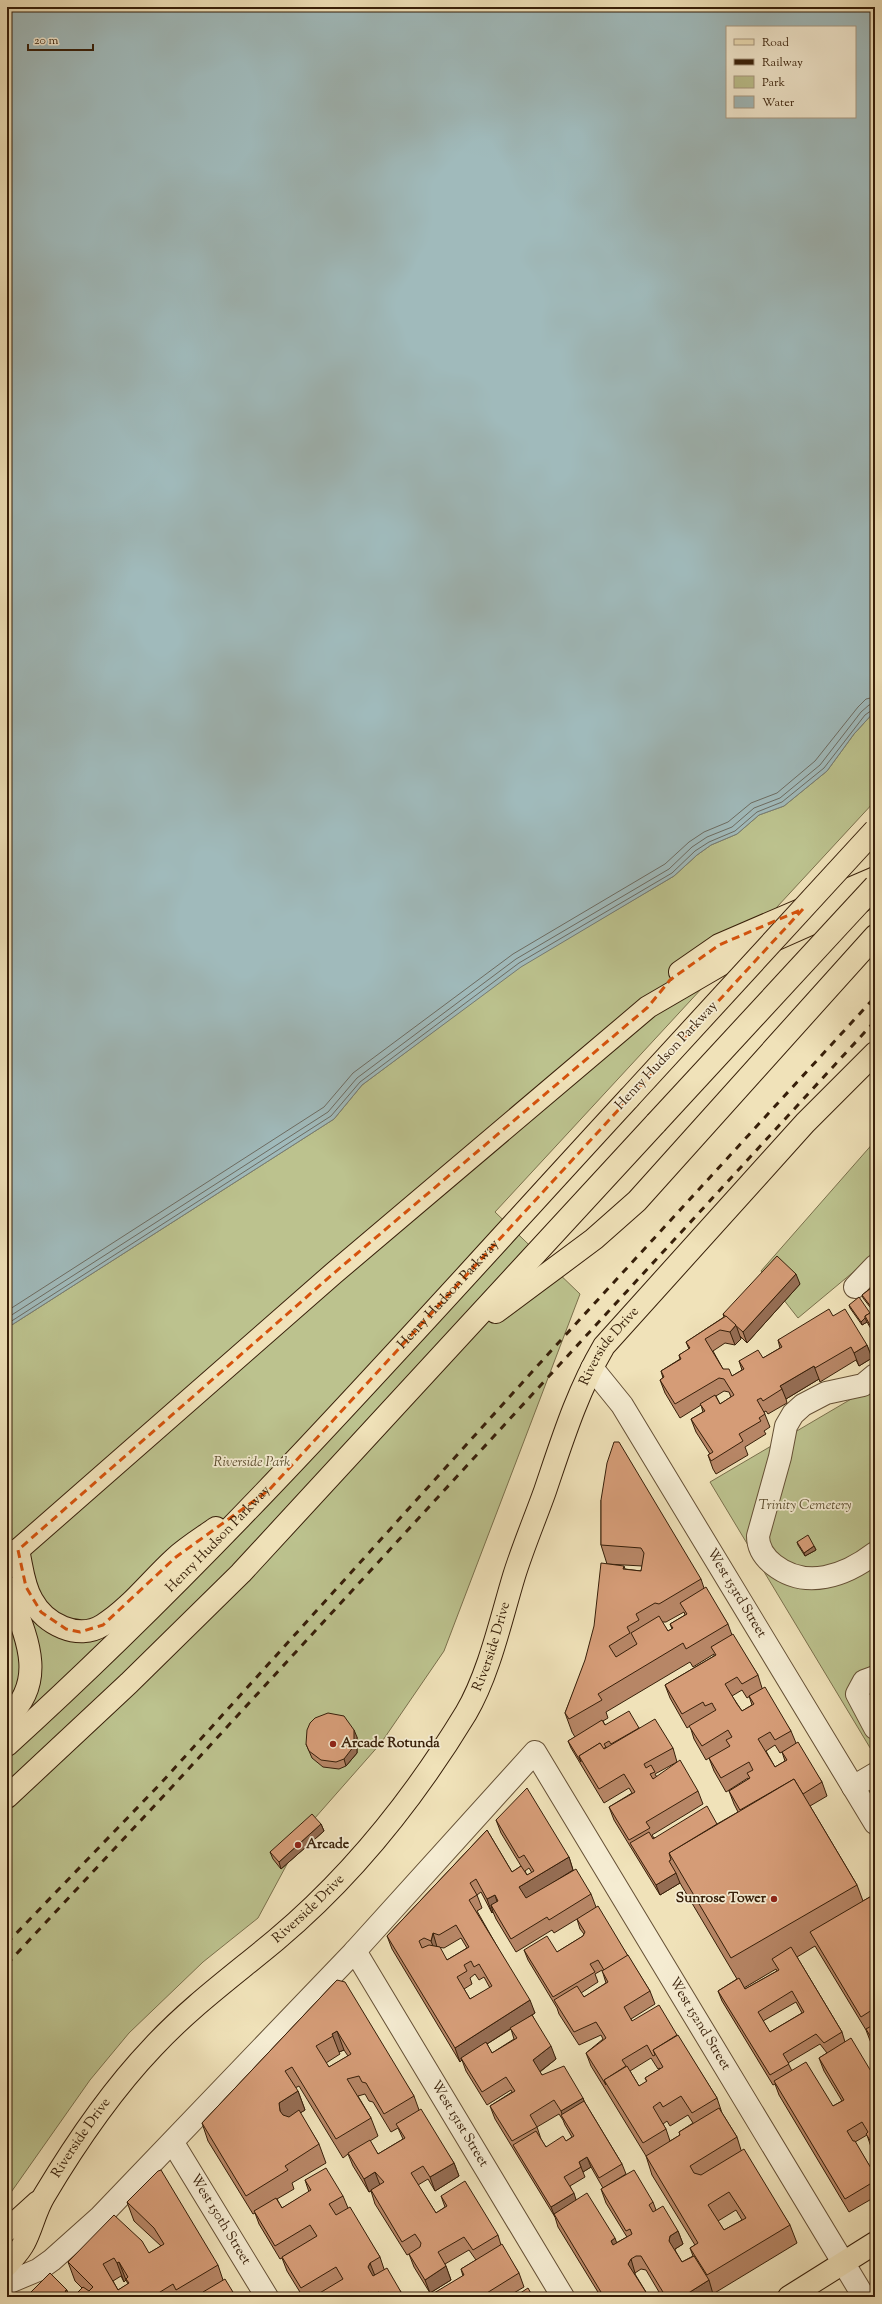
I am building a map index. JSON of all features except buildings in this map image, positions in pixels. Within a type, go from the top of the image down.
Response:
[{"type":"main road","name":"Henry Hudson Parkway","points":[[7,1745],[109,1649],[269,1490],[875,830]]},
{"type":"main road","points":[[648,1007],[670,980],[719,945],[875,878]]},
{"type":"main road","points":[[7,1797],[129,1683],[241,1573],[875,886]]},
{"type":"main road","points":[[7,1570],[13,1556],[334,1273],[648,1007],[726,961],[875,896]]},
{"type":"main road","points":[[456,1341],[572,1256],[616,1221],[637,1201],[875,936]]},
{"type":"main road","name":"Riverside Drive","points":[[7,2265],[24,2244],[42,2199],[101,2111],[153,2047],[186,2016],[276,1940],[317,1901],[389,1823],[445,1747],[468,1709],[486,1666],[516,1572],[577,1399],[604,1346],[805,1123],[875,1053]]},
{"type":"main road","points":[[13,1556],[26,1587],[41,1612],[53,1622],[66,1629],[80,1632],[93,1630],[114,1617],[176,1557],[269,1490]]},
{"type":"main road","points":[[7,1586],[31,1657],[31,1670],[26,1692],[21,1703],[7,1718]]},
{"type":"main road","points":[[7,1627],[27,1642]]},
{"type":"main road","name":"Riverside Drive","points":[[7,2230],[42,2199]]},
{"type":"main road","points":[[789,2297],[843,2261],[875,2243]]},
{"type":"street","points":[[855,1287],[875,1266]]},
{"type":"street","name":"West 153rd Street","points":[[592,1368],[622,1405],[875,1823]]},
{"type":"street","points":[[875,1375],[863,1385],[826,1393],[803,1405],[793,1414],[786,1426],[780,1458],[758,1536],[758,1543],[766,1557],[784,1572],[798,1578],[829,1577],[848,1569],[875,1553]]},
{"type":"street","points":[[875,1677],[864,1681],[857,1694],[875,1728]]},
{"type":"street","name":"West 152nd Street","points":[[355,1951],[535,1752],[864,2297]]},
{"type":"street","points":[[853,1787],[875,1774]]},
{"type":"street","points":[[7,2283],[38,2270],[75,2241],[173,2144],[355,1951]]},
{"type":"street","name":"West 151st Street","points":[[355,1951],[563,2297]]},
{"type":"street","name":"West 150th Street","points":[[173,2144],[267,2297]]},
{"type":"highlighted area","points":[[803,909],[269,1490],[176,1557],[103,1625],[80,1632],[66,1629],[41,1612],[26,1587],[18,1550],[334,1273],[648,1007],[670,980],[719,945]]},
{"type":"green space","name":"Riverside Park","points":[[875,711],[875,801],[495,1212],[580,1294],[444,1651],[381,1743],[307,1827],[258,1918],[203,1962],[129,2033],[90,2080],[7,2198],[7,1328],[334,1119],[362,1085],[521,966],[674,876],[697,855],[711,845],[737,834],[759,815],[784,806],[827,771],[854,734]]},
{"type":"green space","points":[[875,1141],[875,1254],[798,1318],[761,1271]]},
{"type":"green space","name":"Trinity Cemetery","points":[[875,1385],[875,1756],[710,1482]]},
{"type":"water","points":[[7,7],[875,7],[875,711],[854,734],[827,771],[784,806],[759,815],[737,834],[711,845],[697,855],[674,876],[521,967],[362,1085],[334,1119],[7,1328]]},
{"type":"railway","points":[[7,1943],[162,1782],[550,1352],[875,997]]},
{"type":"railway","points":[[7,1964],[171,1788],[875,1021]]},
{"type":"place","name":"Arcade Rotunda","points":[[333,1744]]},
{"type":"place","name":"Arcade","points":[[298,1845]]},
{"type":"place","name":"Sunrose Tower","points":[[774,1899]]}]
